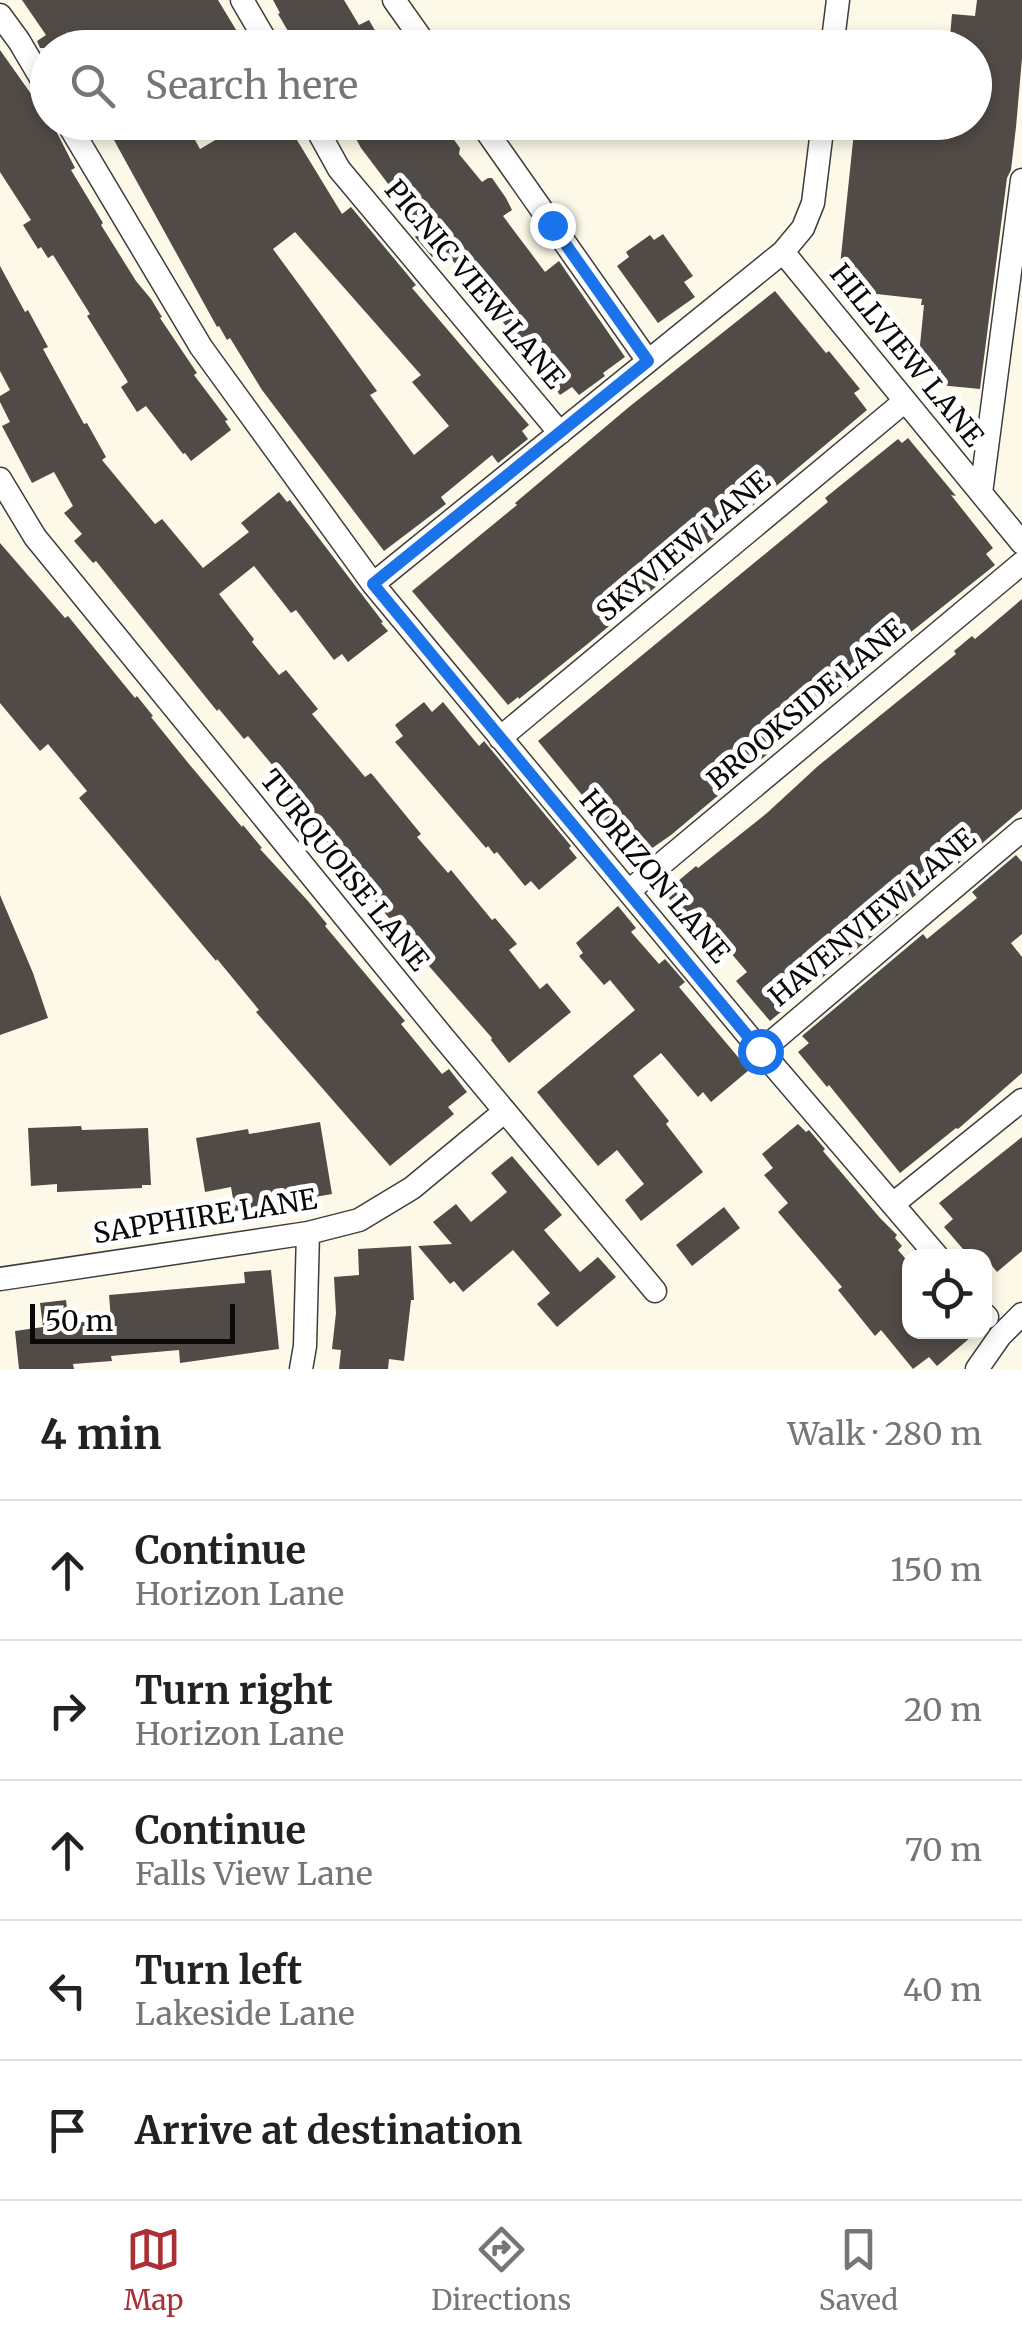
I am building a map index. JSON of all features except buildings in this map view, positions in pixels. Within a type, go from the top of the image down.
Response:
[{"type":"street","points":[[242,0],[260,30]]},
{"type":"street","points":[[394,0],[415,30]]},
{"type":"street","points":[[834,30],[838,0]]},
{"type":"street","points":[[0,16],[30,61]]},
{"type":"street","name":"HORIZON LANE","points":[[78,140],[201,346],[373,584],[760,1051],[930,1249]]},
{"type":"street","name":"PICNIC VIEW LANE","points":[[322,140],[339,169],[560,432]]},
{"type":"street","points":[[493,140],[648,361]]},
{"type":"street","points":[[373,584],[783,252],[803,228],[813,202],[821,140]]},
{"type":"street","points":[[981,493],[1022,180]]},
{"type":"street","name":"HILLVIEW LANE","points":[[783,252],[1022,542]]},
{"type":"street","name":"SKYVIEW LANE","points":[[500,738],[905,401]]},
{"type":"street","name":"TURQUOISE LANE","points":[[0,480],[36,537],[504,1112],[655,1291]]},
{"type":"street","name":"BROOKSIDE LANE","points":[[629,891],[1022,563]]},
{"type":"street","name":"HAVENVIEW LANE","points":[[760,1051],[1022,830]]},
{"type":"street","points":[[893,1204],[1022,1100]]},
{"type":"street","name":"SAPPHIRE LANE","points":[[0,1279],[308,1233],[358,1220],[412,1188],[504,1112]]},
{"type":"street","points":[[301,1369],[308,1233]]},
{"type":"street","points":[[976,1369],[1022,1314]]},
{"type":"route","points":[[552,225],[648,361],[373,584],[760,1051]]}]
